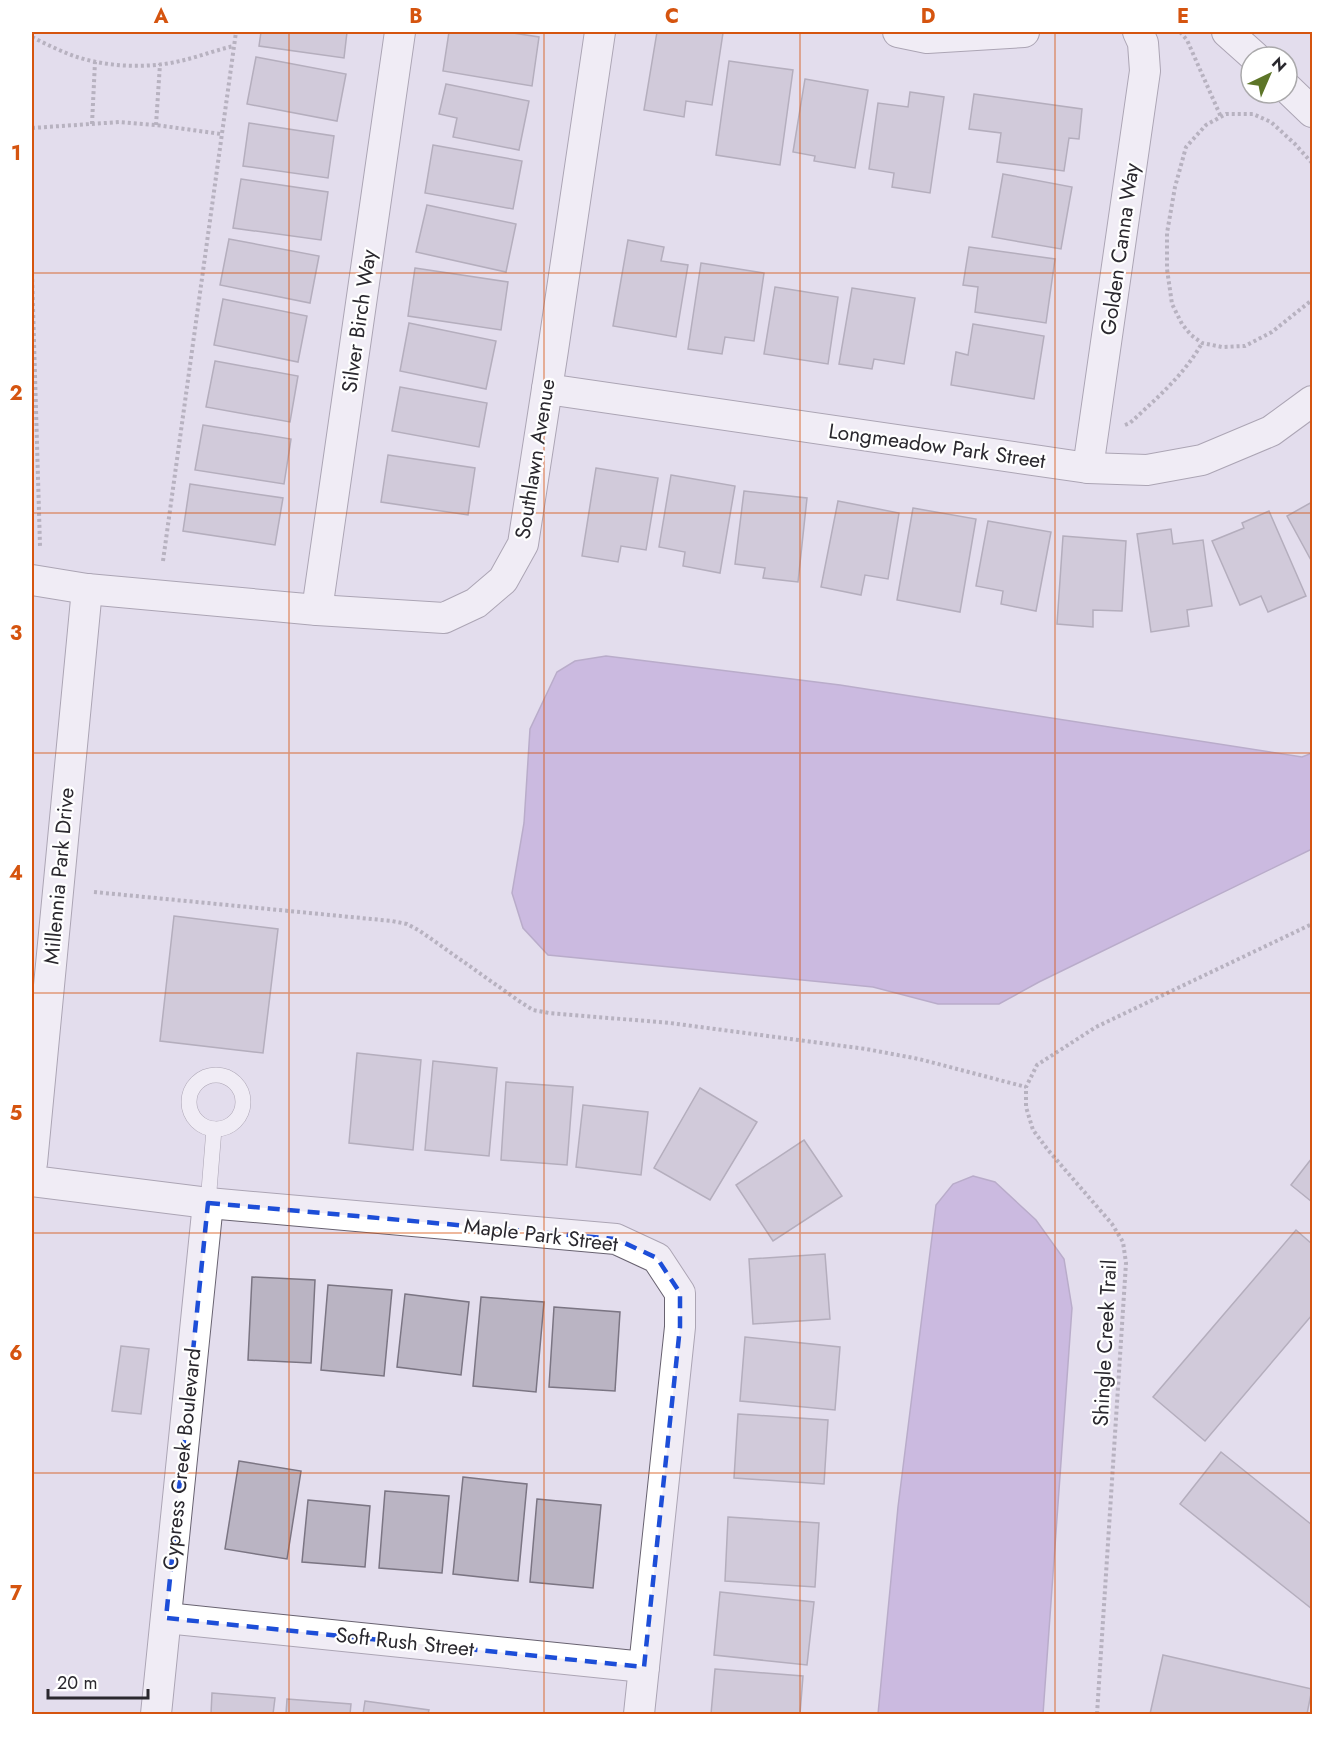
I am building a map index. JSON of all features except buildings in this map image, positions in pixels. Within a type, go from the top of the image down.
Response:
[{"type":"street","name":"Silver Birch Way","points":[[317,610],[400,32]]},
{"type":"street","name":"Southlawn Avenue","points":[[32,580],[87,589],[317,610],[444,618],[476,603],[503,580],[523,544],[600,32]]},
{"type":"street","points":[[898,32],[927,38],[1023,32]]},
{"type":"street","name":"Golden Canna Way","points":[[1088,468],[1145,71],[1143,43],[1138,32]]},
{"type":"street","points":[[1227,32],[1241,45]]},
{"type":"street","points":[[1299,100],[1312,112]]},
{"type":"street","name":"Longmeadow Park Street","points":[[547,388],[1088,468],[1147,470],[1202,460],[1271,430],[1312,401]]},
{"type":"street","name":"Millennia Park Drive","points":[[32,1163],[87,589]]},
{"type":"street","name":"Maple Park Street","points":[[32,1181],[208,1203],[616,1239],[657,1258],[680,1293],[680,1327],[639,1714]]},
{"type":"street","name":"Cypress Creek Boulevard","points":[[156,1714],[208,1203]]},
{"type":"street","name":"Soft Rush Street","points":[[166,1618],[644,1667]]},
{"type":"lane","points":[[208,1203],[214,1129]]},
{"type":"path","points":[[163,561],[236,32]]},
{"type":"path","points":[[1180,32],[1187,40],[1221,117]]},
{"type":"path","points":[[32,38],[73,56],[119,65],[180,61],[234,45]]},
{"type":"path","points":[[92,124],[95,62]]},
{"type":"path","points":[[156,125],[160,64]]},
{"type":"path","points":[[1312,163],[1296,144],[1271,122],[1253,114],[1226,114],[1206,125],[1186,147],[1175,187],[1167,233],[1167,269],[1172,304],[1182,324],[1202,343],[1222,347],[1245,346],[1272,333],[1312,300]]},
{"type":"path","points":[[32,128],[120,122],[221,134]]},
{"type":"path","points":[[32,273],[40,546]]},
{"type":"path","points":[[1123,426],[1130,423],[1172,384],[1193,359],[1202,343]]},
{"type":"path","points":[[94,892],[408,924],[533,1010],[670,1023],[866,1049],[919,1059],[1026,1087],[1037,1065],[1096,1028],[1312,924]]},
{"type":"path","name":"Shingle Creek Trail","points":[[1026,1087],[1026,1107],[1034,1130],[1048,1150],[1112,1224],[1123,1242],[1126,1263],[1097,1714]]},
{"type":"highlighted area","points":[[208,1203],[616,1239],[657,1258],[680,1293],[680,1327],[644,1667],[166,1618]]},
{"type":"shaded area","points":[[606,656],[840,685],[1302,757],[1312,753],[1312,849],[1039,982],[999,1004],[938,1004],[873,987],[548,955],[523,928],[512,893],[524,823],[530,729],[557,672],[575,661]]},
{"type":"shaded area","points":[[973,1176],[995,1182],[1036,1220],[1064,1259],[1072,1308],[1043,1714],[878,1714],[898,1507],[936,1205],[953,1184]]}]
